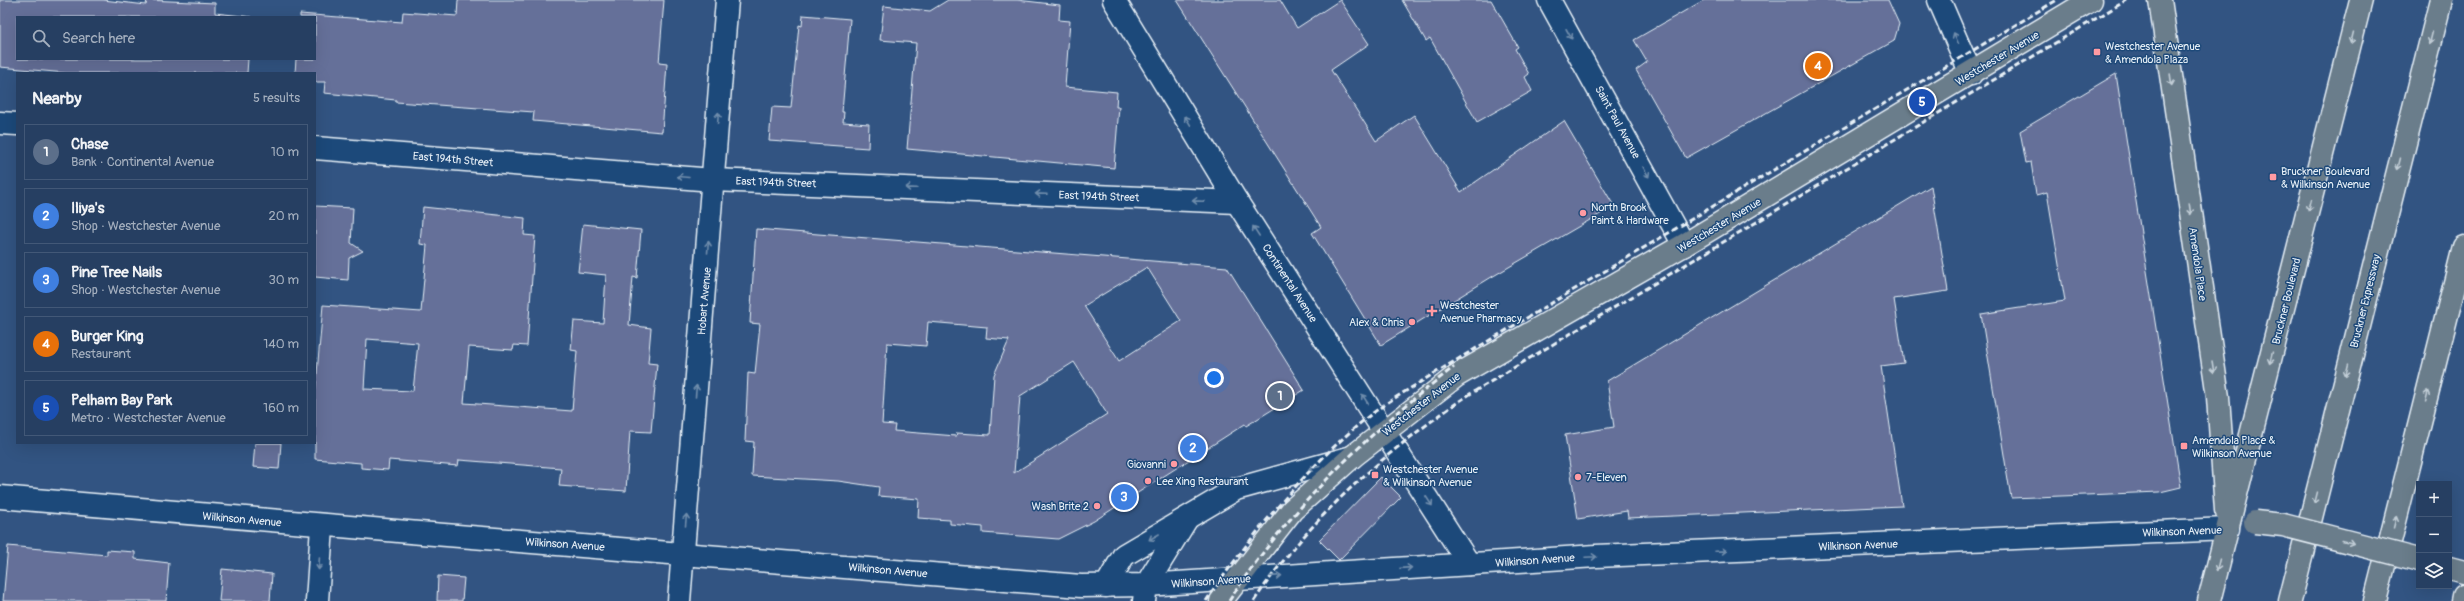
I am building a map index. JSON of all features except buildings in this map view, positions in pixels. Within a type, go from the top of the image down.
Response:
[{"type":"main road","name":"Westchester Avenue","points":[[1221,601],[1292,510],[1352,457],[1456,376],[1684,245],[1972,74],[2092,0]]},
{"type":"main road","name":"Amendola Place","points":[[2160,0],[2220,411],[2228,529]]},
{"type":"main road","name":"Bruckner Boulevard","points":[[2209,601],[2361,0]]},
{"type":"main road","name":"Bruckner Expressway","points":[[2290,601],[2441,0]]},
{"type":"main road","points":[[2375,601],[2464,248]]},
{"type":"main road","name":"Wilkinson Avenue","points":[[2228,529],[2247,522],[2283,525],[2416,559]]},
{"type":"main road","points":[[2452,569],[2464,572]]},
{"type":"main road","points":[[2462,601],[2464,596]]},
{"type":"street","name":"Hobart Avenue","points":[[679,601],[728,0]]},
{"type":"street","name":"Continental Avenue","points":[[1114,0],[1237,202],[1386,432],[1469,564]]},
{"type":"street","name":"Saint Paul Avenue","points":[[1549,0],[1684,245]]},
{"type":"street","points":[[1939,0],[1972,74]]},
{"type":"street","points":[[0,123],[16,124]]},
{"type":"street","name":"East 194th Street","points":[[316,148],[713,180],[1237,202]]},
{"type":"street","name":"Westchester Avenue","points":[[1106,586],[1124,555],[1236,489],[1352,457]]},
{"type":"street","name":"Wilkinson Avenue","points":[[0,497],[322,526],[683,553],[1073,586],[1106,586],[1145,593],[1237,579],[1604,556],[2228,529]]},
{"type":"street","name":"Westchester Avenue","points":[[1145,593],[1188,518]]},
{"type":"street","points":[[316,601],[322,526]]},
{"type":"railway","points":[[1206,601],[1241,552],[1302,479],[1346,435],[1391,400],[2057,0]]},
{"type":"railway","points":[[1254,601],[1276,570],[1300,541],[1325,513],[1352,487],[1409,438],[1470,394],[2127,0]]},
{"type":"railway","points":[[1229,601],[1276,536],[1331,475],[1391,418],[1454,367]]},
{"type":"place","name":"Westchester Avenue & Amendola Plaza","points":[[2097,52]]},
{"type":"place","name":"Burger King","points":[[1818,66]]},
{"type":"place","name":"Pelham Bay Park","points":[[1922,102]]},
{"type":"place","name":"Bruckner Boulevard & Wilkinson Avenue","points":[[2273,177]]},
{"type":"place","name":"North Brook Paint & Hardware","points":[[1583,213]]},
{"type":"place","name":"Westchester Avenue Pharmacy","points":[[1432,311]]},
{"type":"place","name":"Alex & Chris","points":[[1412,322]]},
{"type":"place","name":"Chase","points":[[1280,396]]},
{"type":"place","name":"Amendola Place & Wilkinson Avenue","points":[[2184,446]]},
{"type":"place","name":"Iliya's","points":[[1193,448]]},
{"type":"place","name":"Giovanni","points":[[1174,464]]},
{"type":"place","name":"Westchester Avenue & Wilkinson Avenue","points":[[1375,475]]},
{"type":"place","name":"7-Eleven","points":[[1578,477]]},
{"type":"place","name":"Lee Xing Restaurant","points":[[1148,481]]},
{"type":"place","name":"Pine Tree Nails","points":[[1124,497]]},
{"type":"place","name":"Wash Brite 2","points":[[1097,506]]}]
